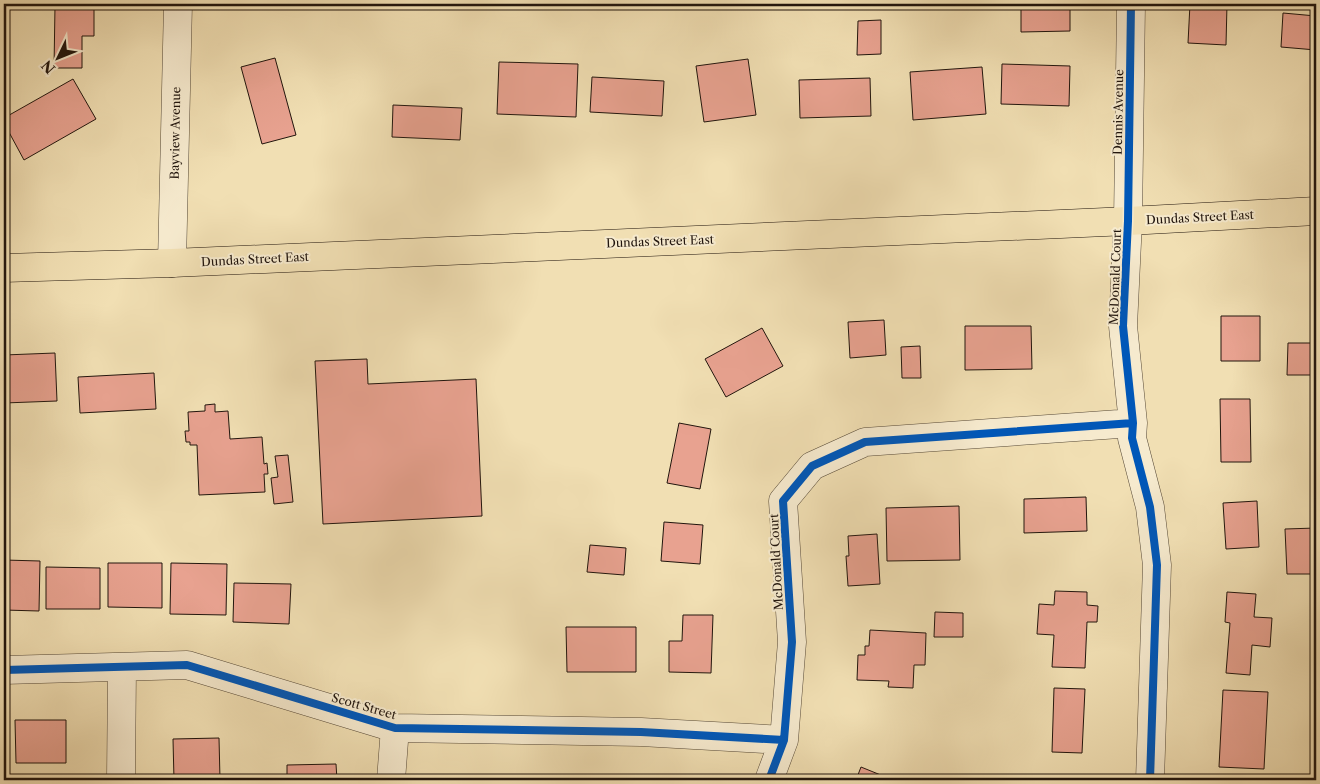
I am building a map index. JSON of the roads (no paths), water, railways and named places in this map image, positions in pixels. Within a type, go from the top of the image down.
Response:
[{"type":"main road","name":"Dundas Street East","points":[[4,268],[172,263],[1316,211]]},
{"type":"street","name":"Bayview Avenue","points":[[172,263],[178,4]]},
{"type":"street","name":"Dennis Avenue","points":[[1128,221],[1131,4]]},
{"type":"street","name":"McDonald Court","points":[[1128,221],[1123,326],[1133,424],[1132,438],[1150,507],[1157,565],[1150,780]]},
{"type":"street","name":"McDonald Court","points":[[769,780],[784,740],[792,642],[783,501],[812,466],[865,442],[1133,424]]},
{"type":"street","name":"Scott Street","points":[[4,670],[187,666],[395,728],[631,732],[784,740]]},
{"type":"street","points":[[121,780],[122,667]]},
{"type":"street","points":[[391,780],[395,728]]}]
